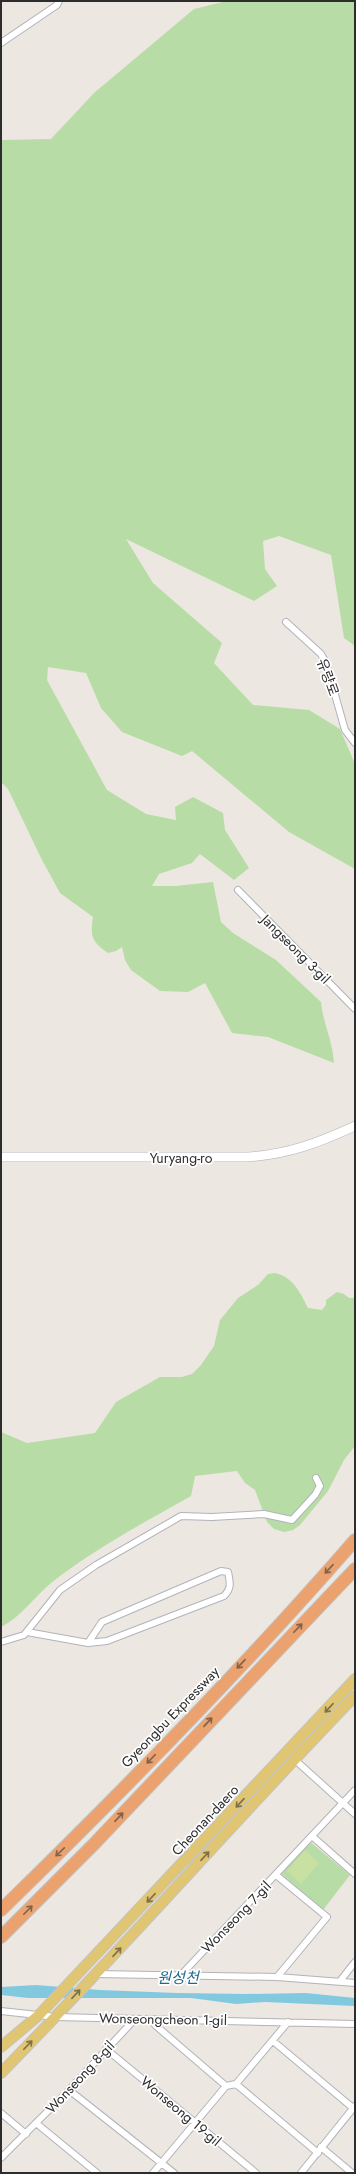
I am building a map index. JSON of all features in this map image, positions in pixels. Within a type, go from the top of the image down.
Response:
[{"type":"highway","name":"Gyeongbu Expressway","points":[[1,1910],[82,1831],[201,1707],[355,1540]]},
{"type":"highway","points":[[1,1937],[95,1842],[355,1569]]},
{"type":"main road","name":"Cheonan-daero","points":[[39,2015],[355,1679]]},
{"type":"main road","name":"Cheonan-daero","points":[[59,2013],[294,1759],[355,1696]]},
{"type":"main road","points":[[1,2073],[59,2013]]},
{"type":"main road","points":[[1,2048],[39,2015]]},
{"type":"street","points":[[1,44],[57,5],[59,1]]},
{"type":"street","name":"유량로","points":[[286,622],[321,654],[326,663],[345,730],[355,743]]},
{"type":"street","name":"Jangseong 3-gil","points":[[238,890],[355,1009]]},
{"type":"street","name":"Yuryang-ro","points":[[1,1157],[248,1158],[278,1155],[308,1146],[355,1126]]},
{"type":"street","points":[[1,1642],[24,1635],[60,1590],[96,1565],[181,1516],[212,1517],[264,1514],[292,1520],[316,1495],[320,1486],[316,1478]]},
{"type":"street","points":[[27,1632],[88,1643],[107,1641],[224,1596],[229,1591],[230,1582],[228,1572],[221,1572],[102,1622],[88,1643]]},
{"type":"street","points":[[294,1759],[342,1804],[355,1814]]},
{"type":"street","name":"Wonseong 7-gil","points":[[180,1976],[313,1837],[355,1790]]},
{"type":"street","points":[[313,1837],[355,1874]]},
{"type":"street","name":"Wonseong 7-gil","points":[[276,1875],[327,1917],[277,1977]]},
{"type":"street","points":[[340,1981],[355,1962]]},
{"type":"street","points":[[93,1977],[277,1977],[355,1983]]},
{"type":"street","name":"Wonseongcheon 1-gil","points":[[1,2011],[39,2015],[59,2013],[156,2020],[355,2024]]},
{"type":"street","name":"Wonseong 8-gil","points":[[1,2158],[69,2090],[134,2019]]},
{"type":"street","points":[[156,2020],[156,2025],[226,2086]]},
{"type":"street","points":[[153,2173],[226,2086],[236,2084],[288,2022]]},
{"type":"street","points":[[273,2041],[354,2107],[301,2173]]},
{"type":"street","name":"Wonseong 19-gil","points":[[106,2049],[256,2173]]},
{"type":"street","points":[[236,2084],[320,2150],[352,2173]]},
{"type":"street","points":[[69,2090],[174,2173]]},
{"type":"street","points":[[1,2113],[26,2134]]},
{"type":"street","points":[[36,2123],[97,2173]]},
{"type":"green space","points":[[227,1],[355,1],[355,646],[344,638],[331,555],[279,536],[263,541],[265,569],[277,586],[254,601],[126,539],[153,583],[222,643],[214,663],[253,705],[309,710],[340,729],[355,764],[355,869],[289,832],[192,751],[182,756],[122,732],[101,708],[86,673],[48,667],[47,680],[107,790],[146,814],[176,820],[175,807],[193,797],[223,813],[225,830],[249,868],[234,880],[200,854],[192,863],[159,874],[152,886],[176,886],[213,882],[221,922],[233,933],[276,960],[321,1002],[334,1063],[268,1037],[232,1033],[205,983],[188,992],[160,991],[131,970],[125,960],[122,947],[116,951],[108,953],[98,946],[92,934],[93,917],[60,893],[41,858],[8,789],[1,782],[1,140],[51,139],[94,93],[194,9]]},
{"type":"green space","points":[[275,1273],[287,1278],[295,1286],[308,1308],[322,1310],[326,1305],[326,1300],[337,1292],[344,1294],[349,1298],[355,1298],[355,1446],[344,1460],[328,1491],[300,1525],[293,1530],[284,1532],[274,1529],[267,1522],[255,1490],[245,1483],[237,1471],[195,1476],[191,1496],[84,1559],[51,1583],[15,1618],[1,1627],[1,1432],[27,1443],[95,1433],[116,1402],[160,1377],[182,1377],[192,1374],[201,1365],[214,1346],[220,1320],[238,1298],[258,1285],[268,1274]]},
{"type":"green space","points":[[302,1841],[309,1841],[350,1875],[323,1910],[279,1872],[278,1867]]},
{"type":"green space","points":[[305,1850],[319,1863],[301,1884],[287,1871]]},
{"type":"water","points":[[36,1985],[100,1990],[177,1993],[306,1993],[355,1998],[355,2006],[265,2002],[236,2004],[191,1998],[28,1998],[1,1995],[1,1987]]},
{"type":"water label","name":"원성천","points":[[178,1978]]}]
